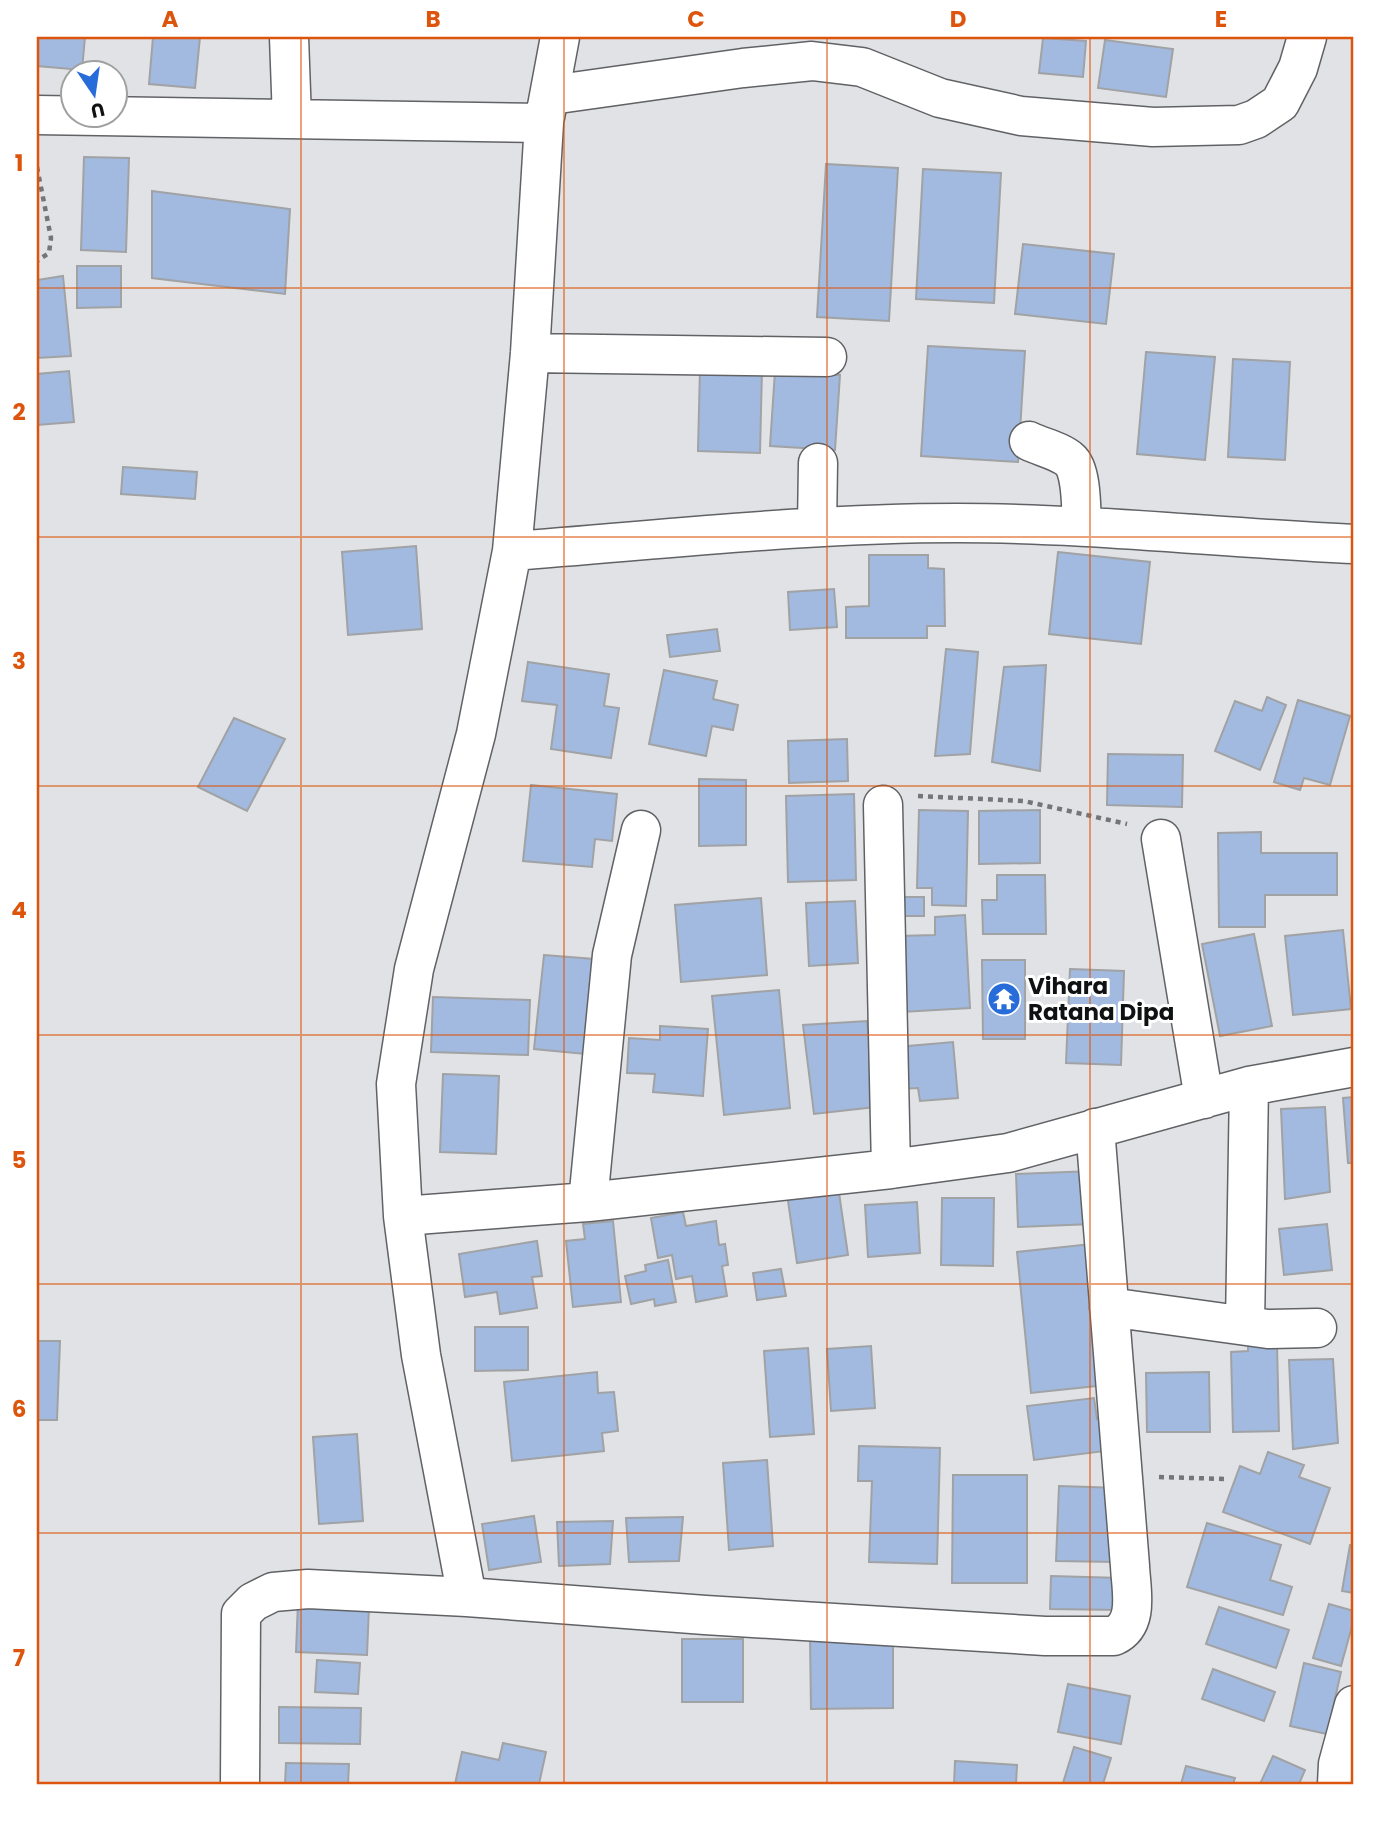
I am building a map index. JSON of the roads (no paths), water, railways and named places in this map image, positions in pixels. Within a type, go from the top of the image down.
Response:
[{"type":"street","points":[[289,37],[292,119]]},
{"type":"street","points":[[467,1597],[421,1355],[403,1216],[396,1084],[414,968],[476,734],[512,551],[548,109],[560,37]]},
{"type":"street","points":[[37,115],[292,119],[548,109],[743,68],[812,61],[862,67],[940,98],[1021,116],[1153,127],[1239,125],[1256,119],[1280,103],[1298,68],[1307,37]]},
{"type":"street","points":[[530,353],[827,357]]},
{"type":"street","points":[[1029,441],[1071,460],[1079,474],[1082,526]]},
{"type":"street","points":[[817,527],[818,463]]},
{"type":"street","points":[[512,551],[817,527],[957,523],[1082,526],[1354,544]]},
{"type":"street","points":[[883,805],[891,1169]]},
{"type":"street","points":[[588,1202],[612,955],[641,830]]},
{"type":"street","points":[[1161,839],[1204,1099]]},
{"type":"street","points":[[403,1216],[588,1202],[891,1169],[1008,1153],[1249,1086],[1354,1067]]},
{"type":"street","points":[[1245,1325],[1249,1086]]},
{"type":"street","points":[[240,1784],[241,1614],[253,1602],[273,1592],[308,1589],[467,1597],[1004,1634],[1114,1636],[1122,1632],[1132,1612],[1124,1475],[1095,1128]]},
{"type":"street","points":[[1109,1307],[1268,1329],[1317,1328]]},
{"type":"street","points":[[1337,1784],[1338,1764],[1354,1705]]},
{"type":"place","name":"Vihara Ratana Dipa","points":[[1004,999]]}]
